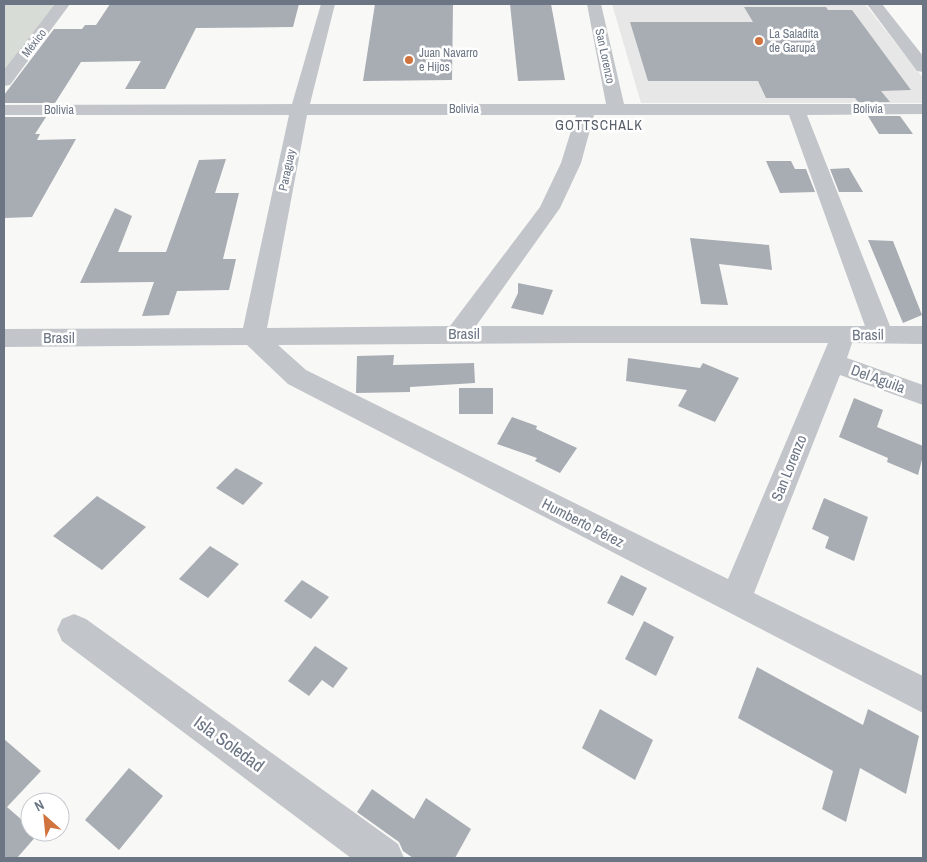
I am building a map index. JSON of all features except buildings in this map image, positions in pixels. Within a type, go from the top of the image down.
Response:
[{"type":"street","name":"México","points":[[4,81],[64,4]]},
{"type":"street","name":"Paraguay","points":[[252,337],[299,111],[328,4]]},
{"type":"street","name":"San Lorenzo","points":[[594,4],[616,108]]},
{"type":"street","points":[[874,4],[923,67]]},
{"type":"street","points":[[458,334],[550,208],[571,163],[587,108]]},
{"type":"street","name":"Bolivia","points":[[4,110],[923,109]]},
{"type":"street","points":[[796,110],[881,335]]},
{"type":"street","name":"Brasil","points":[[4,338],[458,334],[838,349],[881,335],[923,335]]},
{"type":"street","name":"Humberto Pérez","points":[[252,337],[297,377],[923,695]]},
{"type":"street","name":"San Lorenzo","points":[[735,600],[838,349]]},
{"type":"street","name":"Del Aguila","points":[[838,349],[923,395]]},
{"type":"street","name":"Isla Soledad","points":[[74,630],[384,858]]},
{"type":"shaded area","points":[[4,4],[58,4],[4,75]]},
{"type":"shaded area","name":"La Saladita de Garupá","points":[[612,4],[865,4],[923,78],[923,103],[641,103]]},
{"type":"place","name":"La Saladita de Garupá","points":[[759,41]]},
{"type":"place","name":"Juan Navarro e Hijos","points":[[409,60]]},
{"type":"district","name":"GOTTSCHALK","points":[[599,125]]}]
